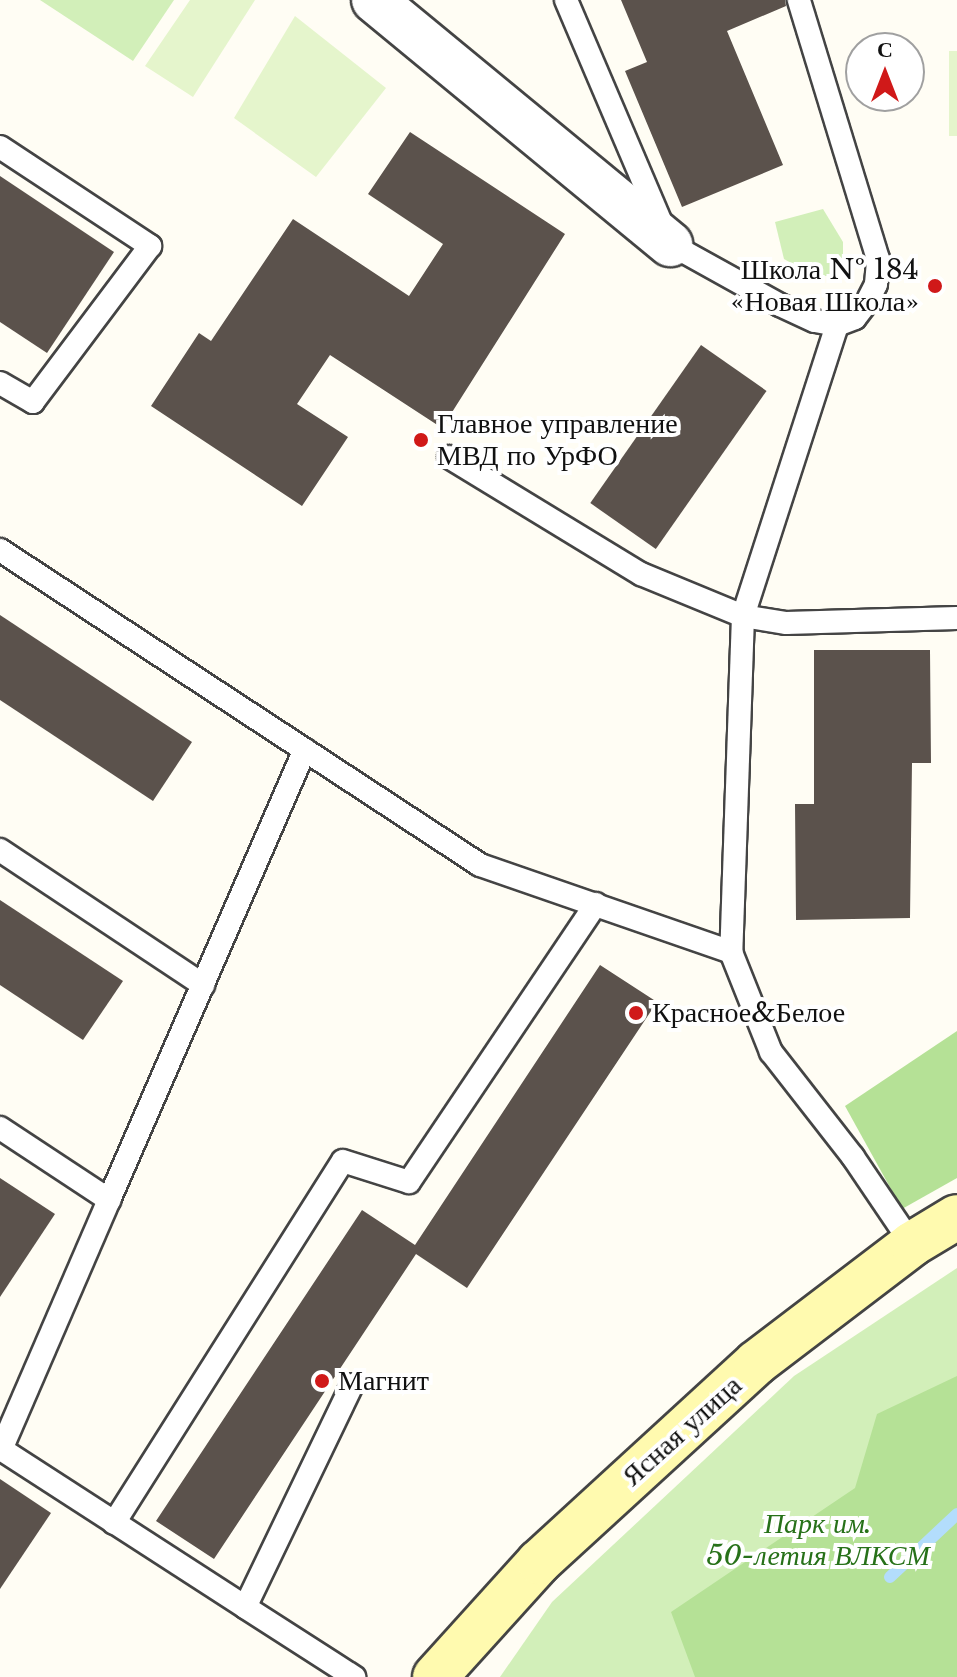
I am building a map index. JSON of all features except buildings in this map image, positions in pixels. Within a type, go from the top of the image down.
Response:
[{"type":"street","points":[[374,0],[670,244]]},
{"type":"street","name":"Ясная улица","points":[[435,1677],[539,1562],[756,1363],[912,1244],[957,1217]]},
{"type":"lane","points":[[566,0],[670,244],[780,305],[815,321],[837,325],[855,318],[867,302],[876,284],[878,259],[799,0]]},
{"type":"lane","points":[[0,147],[150,246],[33,402],[0,383]]},
{"type":"lane","points":[[837,325],[743,616],[731,952],[771,1052],[853,1157],[912,1244]]},
{"type":"lane","points":[[449,457],[641,574],[743,616],[786,623],[957,618]]},
{"type":"lane","points":[[0,550],[480,865],[731,952]]},
{"type":"lane","points":[[305,750],[1,1449],[354,1677]]},
{"type":"lane","points":[[0,850],[203,985]]},
{"type":"lane","points":[[114,1523],[343,1161],[409,1182],[596,904]]},
{"type":"lane","points":[[0,1128],[109,1200]]},
{"type":"lane","points":[[245,1607],[352,1385]]},
{"type":"green space","points":[[40,0],[174,0],[133,61]]},
{"type":"green space","points":[[190,0],[255,0],[193,97],[145,66]]},
{"type":"green space","points":[[295,16],[386,88],[316,177],[234,118]]},
{"type":"green space","points":[[949,51],[957,51],[957,136],[949,136]]},
{"type":"green space","points":[[823,209],[843,242],[843,256],[831,276],[814,276],[784,259],[775,222]]},
{"type":"green space","points":[[957,1031],[957,1178],[902,1209],[845,1106]]},
{"type":"green space","name":"Парк им. 50-летия ВЛКСМ","points":[[957,1268],[957,1677],[500,1677],[552,1602],[794,1376]]},
{"type":"green space","points":[[957,1376],[957,1677],[695,1677],[671,1612],[855,1488],[877,1414]]},
{"type":"waterway","points":[[890,1577],[957,1514]]},
{"type":"place","name":"Школа № 184 «Новая Школа»","points":[[935,286]]},
{"type":"place","name":"Главное управление МВД по УрФО","points":[[421,440]]},
{"type":"place","name":"Красное&Белое","points":[[636,1013]]},
{"type":"place","name":"Магнит","points":[[322,1381]]}]
